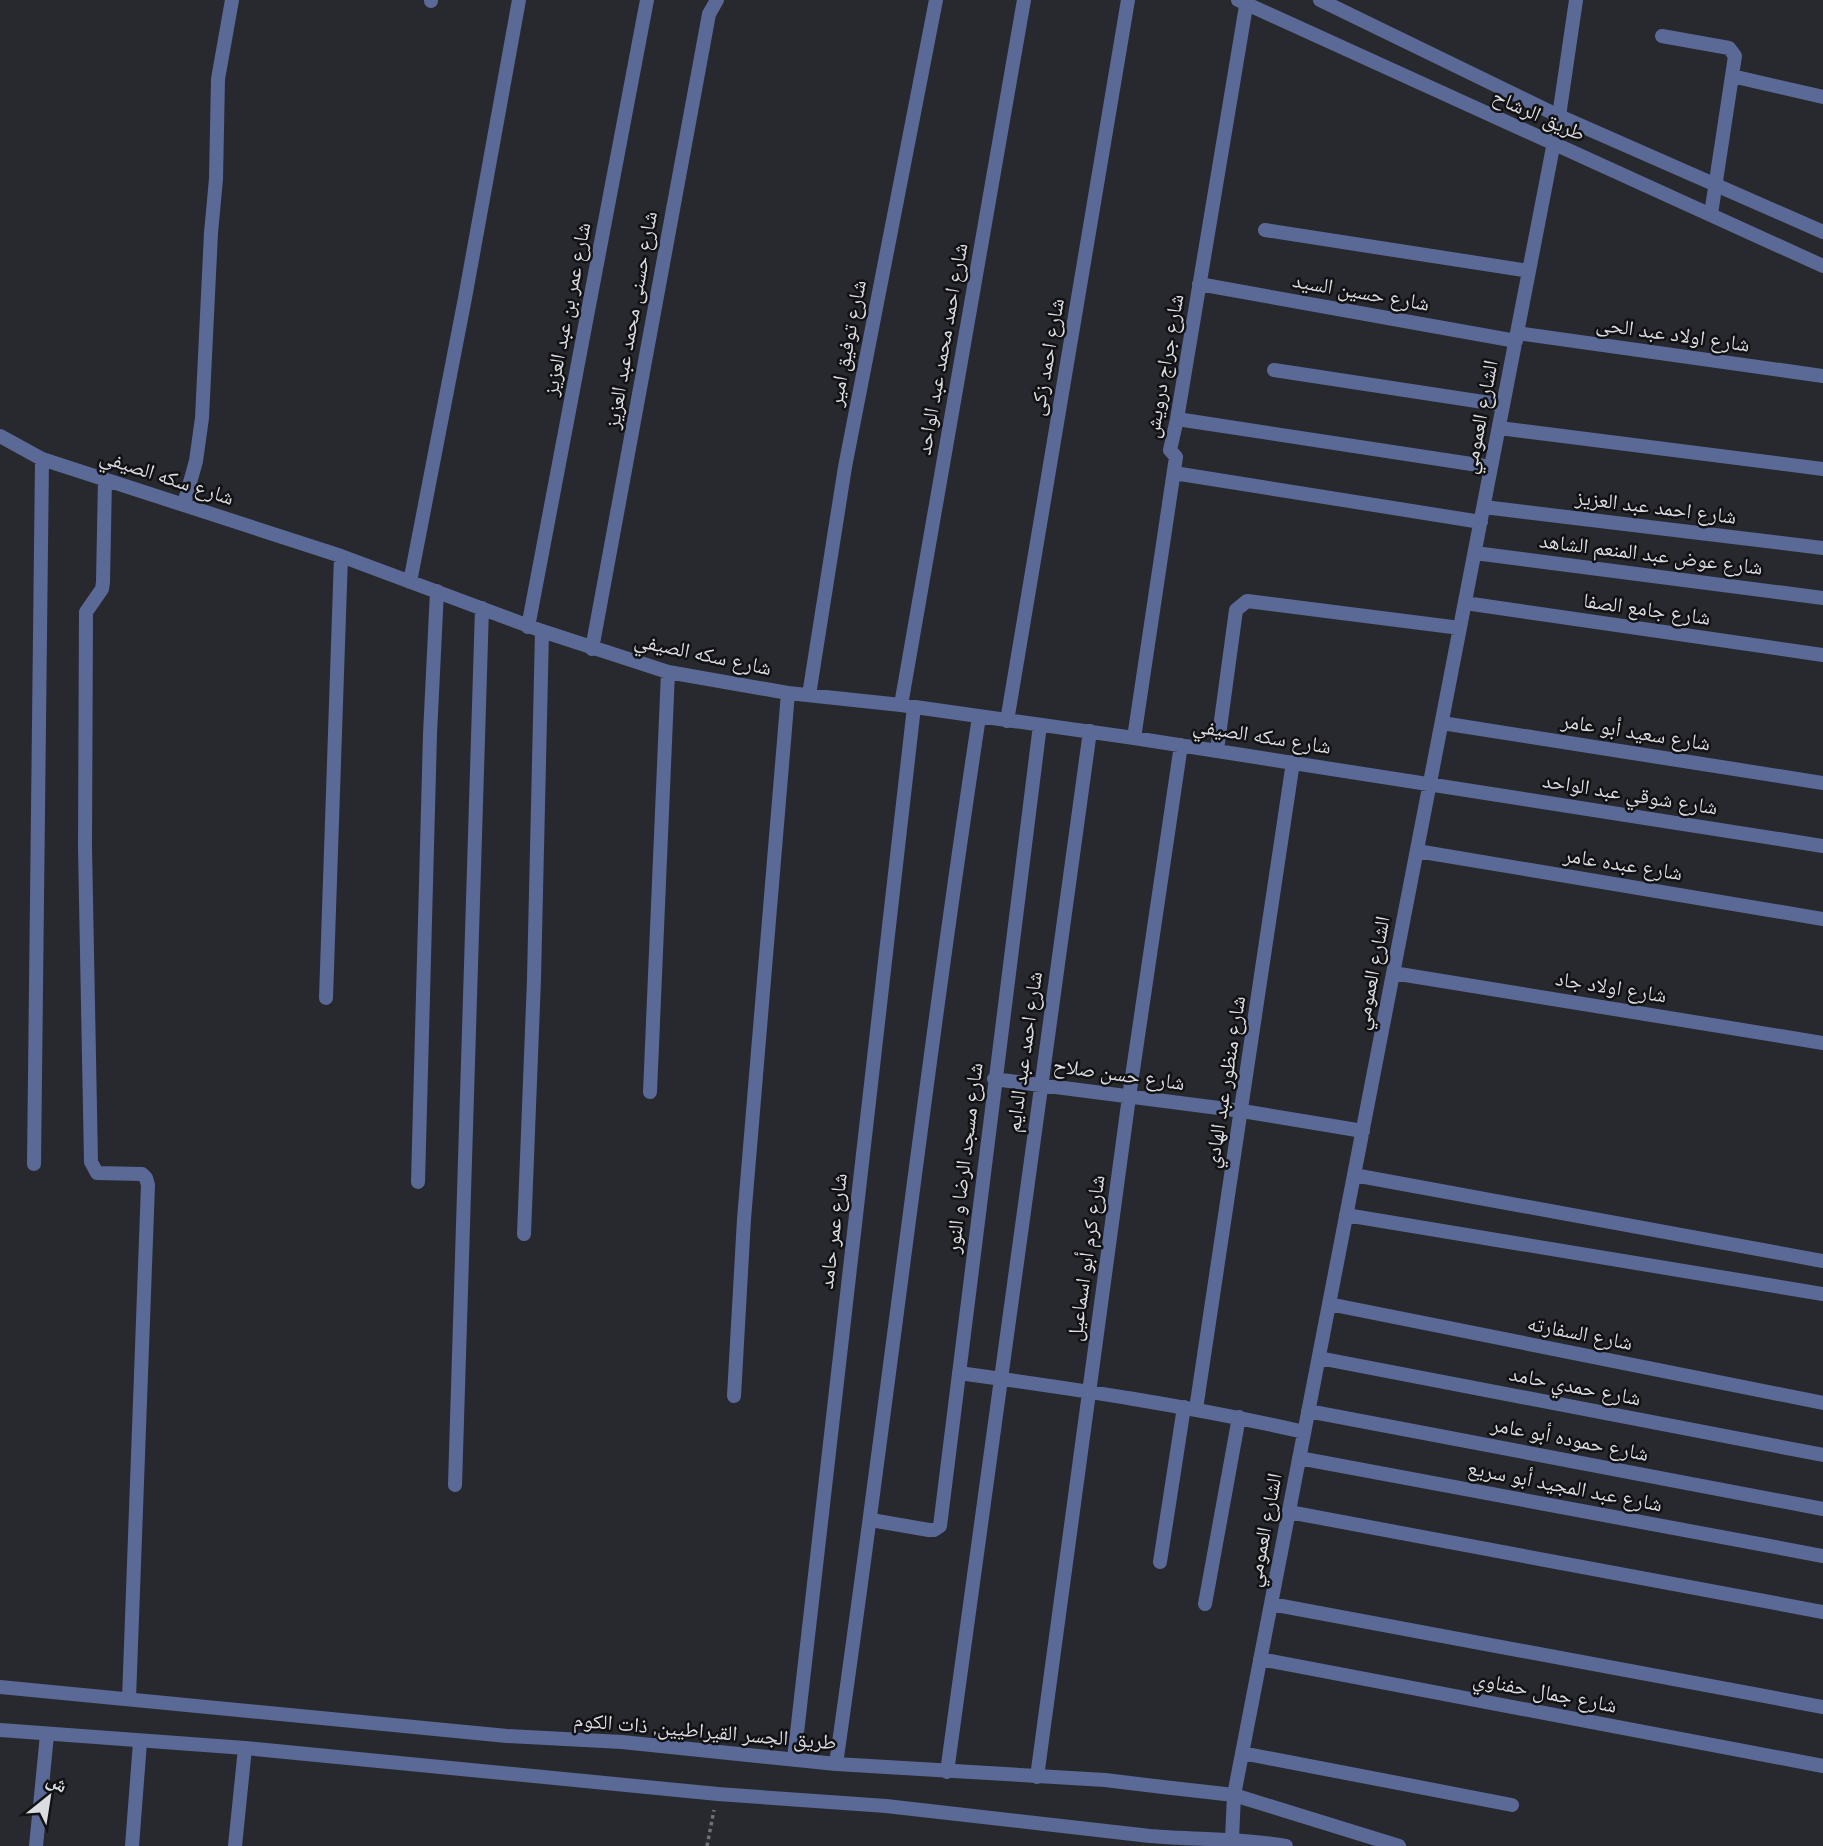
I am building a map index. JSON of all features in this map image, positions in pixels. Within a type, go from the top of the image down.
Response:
[{"type":"street","points":[[184,504],[196,461],[202,418],[216,178],[218,79],[232,0]]},
{"type":"street","points":[[410,582],[519,0]]},
{"type":"street","name":"شارع عمر بن عبد العزيز","points":[[524,1234],[534,979],[535,629],[647,0]]},
{"type":"street","name":"شارع حسنى محمد عبد العزيز","points":[[592,649],[709,14],[717,0]]},
{"type":"street","name":"شارع توفيق امير","points":[[808,695],[845,467],[936,0]]},
{"type":"street","name":"شارع احمد محمد عبد الواحد","points":[[908,706],[1024,0]]},
{"type":"street","name":"شارع احمد زكى","points":[[1007,721],[1128,0]]},
{"type":"street","name":"طريق الرشاح","points":[[1320,0],[1559,116],[1823,232]]},
{"type":"street","name":"الشارع العمومي","points":[[1233,1839],[1234,1796],[1242,1752],[1517,337],[1559,116],[1576,0]]},
{"type":"street","name":"طريق الرشاح","points":[[1244,1],[1553,145],[1823,266]]},
{"type":"street","name":"شارع جراج درويش","points":[[1134,738],[1176,457],[1170,450],[1244,1]]},
{"type":"street","points":[[1662,36],[1729,48],[1735,56],[1711,214]]},
{"type":"street","points":[[1732,76],[1823,97]]},
{"type":"street","points":[[1265,230],[1529,271]]},
{"type":"street","name":"شارع حسين السيد","points":[[1199,285],[1517,337]]},
{"type":"street","name":"شارع اولاد عبد الحى","points":[[1517,337],[1823,376]]},
{"type":"street","points":[[1274,370],[1503,405]]},
{"type":"street","points":[[1177,419],[1491,467]]},
{"type":"street","points":[[1499,428],[1823,469]]},
{"type":"street","name":"شارع سكه الصيفي","points":[[0,436],[42,458],[341,555],[535,629],[668,672],[788,693],[1090,731],[1430,784]]},
{"type":"street","points":[[34,1164],[42,458]]},
{"type":"street","points":[[1174,473],[1481,522]]},
{"type":"street","points":[[105,478],[103,582],[102,589],[86,612],[85,847],[91,1162],[97,1172],[142,1174],[148,1185],[129,1699]]},
{"type":"street","name":"شارع احمد عبد العزيز","points":[[1484,507],[1823,548]]},
{"type":"street","name":"شارع عوض عبد المنعم الشاهد","points":[[1475,552],[1823,598]]},
{"type":"street","points":[[326,998],[341,555]]},
{"type":"street","points":[[418,1182],[430,734],[437,591]]},
{"type":"street","points":[[1217,750],[1236,610],[1242,603],[1247,601],[1460,628]]},
{"type":"street","name":"شارع جامع الصفا","points":[[1465,603],[1823,656]]},
{"type":"street","points":[[455,1485],[482,608]]},
{"type":"street","points":[[650,1092],[668,672]]},
{"type":"street","points":[[734,1396],[744,1219],[788,693]]},
{"type":"street","name":"شارع عمر حامد","points":[[794,1759],[908,706]]},
{"type":"street","points":[[836,1764],[871,1520],[951,901],[979,717]]},
{"type":"street","name":"شارع سعيد أبو عامر","points":[[1442,723],[1823,783]]},
{"type":"street","name":"شارع مسجد الرضا و النور","points":[[871,1520],[929,1530],[940,1526],[1040,725]]},
{"type":"street","name":"شارع احمد عبد الدايم","points":[[947,1772],[1090,731]]},
{"type":"street","name":"شارع كرم أبو اسماعيل","points":[[1037,1777],[1129,1097],[1181,745]]},
{"type":"street","name":"شارع منظور عبد الهادي","points":[[1160,1562],[1242,1111],[1293,762]]},
{"type":"street","name":"شارع شوقي عبد الواحد","points":[[1430,784],[1823,846]]},
{"type":"street","name":"شارع عبده عامر","points":[[1417,851],[1823,919]]},
{"type":"street","name":"شارع اولاد جاد","points":[[1393,973],[1823,1043]]},
{"type":"street","name":"شارع حسن صلاح","points":[[994,1079],[1242,1111],[1363,1130]]},
{"type":"street","points":[[1354,1175],[1823,1261]]},
{"type":"street","points":[[1346,1215],[1823,1294]]},
{"type":"street","name":"شارع السفارته","points":[[1329,1304],[1823,1403]]},
{"type":"street","name":"شارع حمدي حامد","points":[[1319,1358],[1823,1455]]},
{"type":"street","points":[[959,1373],[1190,1408],[1304,1432]]},
{"type":"street","name":"شارع حموده أبو عامر","points":[[1308,1411],[1823,1508]]},
{"type":"street","points":[[1206,1604],[1239,1417]]},
{"type":"street","name":"شارع عبد المجيد أبو سريع","points":[[1299,1458],[1823,1556]]},
{"type":"street","points":[[1289,1512],[1823,1612]]},
{"type":"street","points":[[1271,1604],[1823,1707]]},
{"type":"street","name":"شارع جمال حفناوي","points":[[1260,1659],[1823,1766]]},
{"type":"street","name":"طريق الجسر القيراطيين, ذات الكوم","points":[[0,1687],[507,1736],[671,1745],[836,1764],[1105,1780],[1234,1796],[1399,1846]]},
{"type":"street","points":[[0,1730],[245,1748],[718,1794],[886,1806],[1150,1836],[1233,1839],[1286,1846]]},
{"type":"street","points":[[36,1846],[47,1735]]},
{"type":"street","points":[[132,1846],[140,1742]]},
{"type":"street","points":[[236,1846],[245,1748]]},
{"type":"street","points":[[1242,1752],[1512,1805]]},
{"type":"path","points":[[707,1846],[718,1794]]}]
